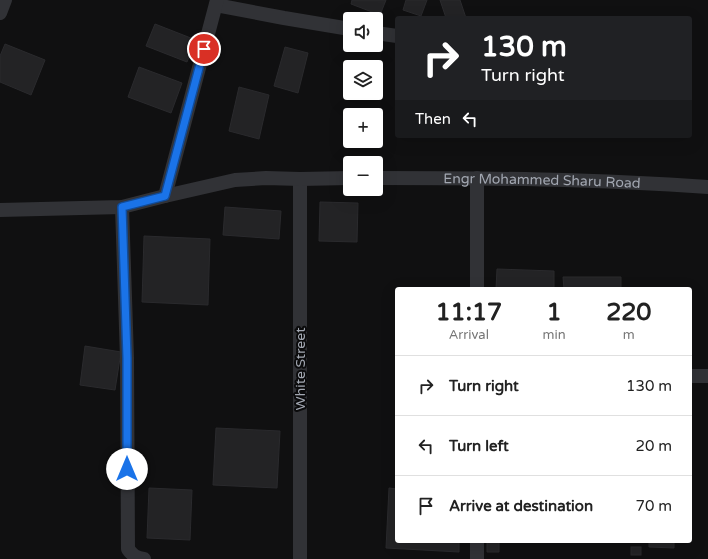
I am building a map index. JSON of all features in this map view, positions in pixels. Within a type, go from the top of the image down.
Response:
[{"type":"street","points":[[0,13],[5,0]]},
{"type":"street","points":[[165,196],[216,2],[284,18],[343,27]]},
{"type":"street","points":[[383,34],[395,36]]},
{"type":"street","points":[[0,210],[122,207],[235,180],[266,178],[343,178]]},
{"type":"street","name":"Engr Mohammed Sharu Road","points":[[383,178],[478,178],[672,184],[708,187]]},
{"type":"street","points":[[477,287],[478,178]]},
{"type":"street","name":"White Street","points":[[300,179],[300,559]]},
{"type":"street","points":[[122,207],[127,358],[128,549],[131,554],[144,559]]},
{"type":"street","points":[[692,376],[708,376]]},
{"type":"street","points":[[477,543],[477,559]]},
{"type":"building","points":[[352,0],[386,0],[381,12],[372,12],[351,4]]},
{"type":"building","points":[[406,0],[427,0],[421,16],[403,10]]},
{"type":"building","points":[[440,0],[460,0],[465,16],[445,16]]},
{"type":"building","points":[[155,24],[196,40],[187,62],[146,46]]},
{"type":"building","points":[[5,44],[45,60],[31,95],[0,82],[0,56]]},
{"type":"building","points":[[285,47],[308,53],[298,93],[274,86]]},
{"type":"building","points":[[139,67],[182,83],[171,113],[128,97]]},
{"type":"building","points":[[239,87],[269,95],[259,139],[229,131]]},
{"type":"building","points":[[320,202],[358,203],[357,242],[319,241]]},
{"type":"building","points":[[225,207],[281,211],[279,239],[223,235]]},
{"type":"building","points":[[144,236],[210,239],[208,305],[142,302]]},
{"type":"building","points":[[497,269],[554,271],[554,287],[496,287]]},
{"type":"building","points":[[563,277],[621,277],[621,287],[564,287]]},
{"type":"building","points":[[85,346],[121,352],[115,390],[80,385]]},
{"type":"building","points":[[216,428],[280,431],[277,488],[213,485]]},
{"type":"building","points":[[149,488],[192,490],[190,540],[147,538]]},
{"type":"building","points":[[389,488],[395,489],[395,543],[459,543],[459,552],[386,548]]},
{"type":"building","points":[[487,543],[499,543],[499,552],[487,552]]},
{"type":"building","points":[[649,543],[674,543],[674,548],[649,547]]},
{"type":"building","points":[[631,547],[641,547],[641,555],[631,555]]},
{"type":"route","points":[[127,469],[127,358],[122,207],[165,196],[204,49]]}]
